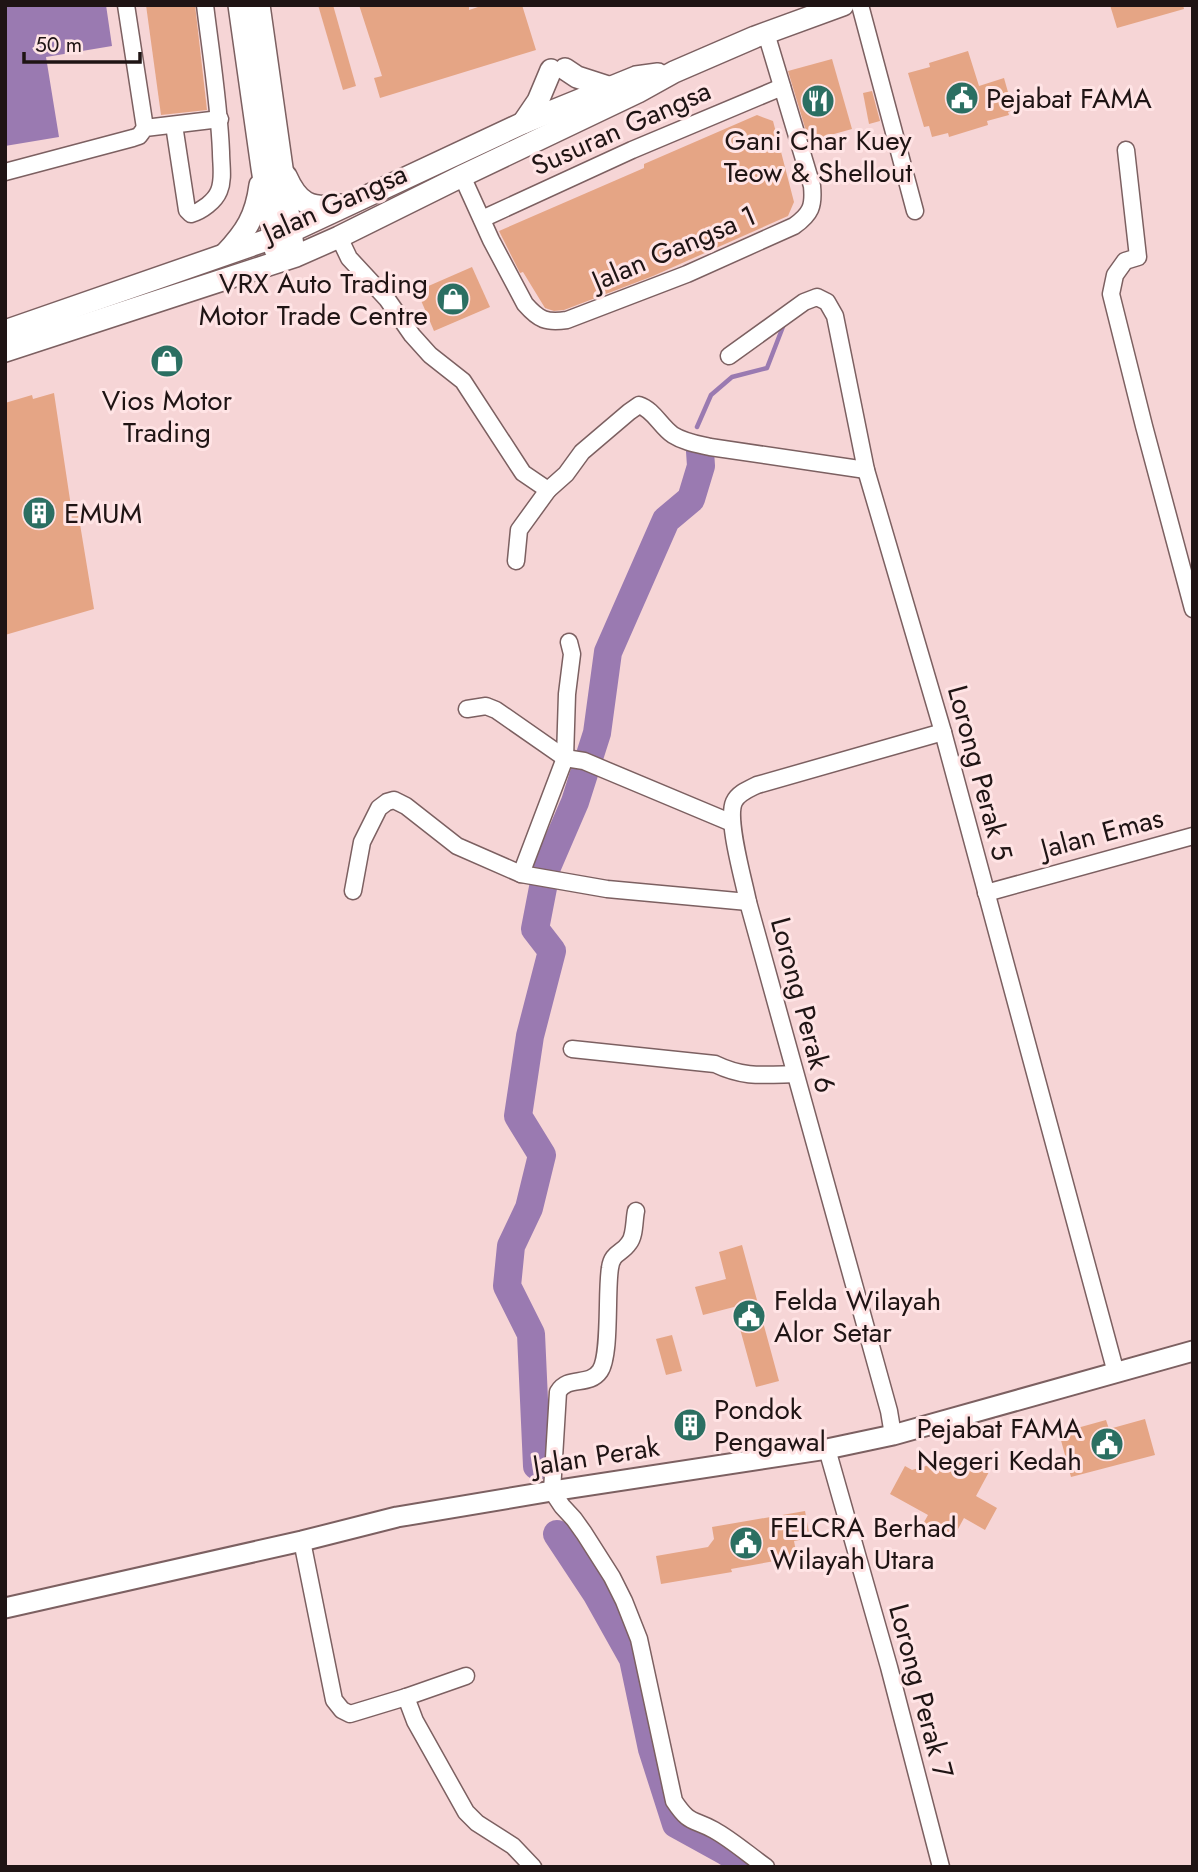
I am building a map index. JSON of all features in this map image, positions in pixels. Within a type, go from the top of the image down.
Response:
[{"type":"main road","points":[[223,256],[248,227],[272,168],[239,5]]},
{"type":"main road","points":[[259,5],[272,168],[287,259]]},
{"type":"main road","name":"Jalan Gangsa","points":[[5,351],[287,259],[339,237],[628,97],[674,72],[766,33],[843,5]]},
{"type":"main road","points":[[523,123],[558,70],[611,88]]},
{"type":"main road","name":"Jalan Gangsa","points":[[5,331],[281,235],[523,123],[636,77],[674,72]]},
{"type":"main road","points":[[272,168],[299,198],[307,203],[321,208],[352,204]]},
{"type":"street","points":[[5,172],[133,138],[142,133],[145,128],[126,5]]},
{"type":"street","points":[[174,125],[187,210],[191,214],[196,213],[213,201],[219,192],[222,179],[220,119],[205,5]]},
{"type":"street","points":[[860,5],[915,211]]},
{"type":"street","name":"Jalan Gangsa 1","points":[[463,176],[491,240],[525,304],[542,320],[553,322],[567,320],[687,274],[794,226],[811,209],[812,186],[766,33]]},
{"type":"street","name":"Susuran Gangsa","points":[[482,219],[632,150],[782,87]]},
{"type":"street","points":[[145,128],[220,119]]},
{"type":"street","points":[[1126,150],[1139,257],[1125,261],[1115,275],[1111,294],[1193,610]]},
{"type":"street","points":[[339,237],[349,258],[387,299],[412,335],[430,355],[463,381],[523,473],[548,490]]},
{"type":"street","name":"Lorong Perak 5","points":[[729,356],[804,302],[817,298],[827,302],[835,316],[866,470],[943,733],[1116,1373]]},
{"type":"street","points":[[516,561],[519,530],[548,490],[566,474],[582,452],[639,405],[646,408],[671,434],[687,442],[866,470]]},
{"type":"street","points":[[521,874],[565,758],[567,694],[572,654],[569,642]]},
{"type":"street","points":[[467,709],[486,706],[496,710],[565,758],[591,764],[732,823],[734,802],[744,790],[943,733]]},
{"type":"street","points":[[353,891],[362,842],[379,808],[394,800],[406,806],[457,846],[521,874],[607,889],[748,902]]},
{"type":"street","name":"Lorong Perak 6","points":[[732,823],[748,902],[889,1411],[893,1435]]},
{"type":"street","name":"Jalan Emas","points":[[986,893],[1193,836]]},
{"type":"street","points":[[572,1049],[715,1064],[745,1075],[795,1074]]},
{"type":"street","points":[[636,1211],[629,1244],[618,1252],[610,1266],[605,1350],[601,1370],[588,1380],[567,1383],[558,1392],[552,1491],[597,1553],[631,1617],[639,1639],[674,1801],[692,1822],[714,1830],[766,1867]]},
{"type":"street","name":"Jalan Perak","points":[[5,1608],[397,1517],[827,1449],[893,1435],[1193,1351]]},
{"type":"street","name":"Lorong Perak 7","points":[[827,1449],[889,1667],[940,1867]]},
{"type":"street","points":[[302,1541],[334,1700],[342,1710],[351,1714],[466,1676]]},
{"type":"street","points":[[407,1697],[415,1721],[466,1812],[513,1846],[533,1867]]},
{"type":"shaded area","points":[[5,5],[106,5],[112,46],[46,57],[59,137],[5,146]]},
{"type":"building","points":[[146,5],[195,5],[207,110],[161,115]]},
{"type":"building","points":[[318,5],[333,5],[356,86],[343,90]]},
{"type":"building","points":[[359,5],[469,5],[469,10],[484,5],[522,5],[536,50],[380,98],[374,78],[382,76]]},
{"type":"building","points":[[1110,5],[1183,5],[1184,9],[1117,28]]},
{"type":"building","name":"Pejabat FAMA","points":[[968,51],[979,86],[1004,78],[1013,110],[1008,112],[1009,115],[987,121],[988,125],[949,137],[948,133],[932,137],[929,126],[924,127],[908,73],[930,67],[929,63]]},
{"type":"building","points":[[832,59],[852,129],[809,141],[788,71]]},
{"type":"building","points":[[872,91],[880,121],[869,124],[863,93]]},
{"type":"building","points":[[757,115],[773,121],[794,202],[788,216],[653,276],[564,310],[545,308],[523,272],[520,273],[499,231]]},
{"type":"building","name":"VRX Auto Trading Motor Trade Centre","points":[[472,267],[490,307],[434,331],[417,291]]},
{"type":"building","name":"EMUM","points":[[54,393],[72,513],[78,512],[94,609],[5,635],[5,403],[32,395],[33,399]]},
{"type":"building","name":"Felda Wilayah Alor Setar","points":[[742,1245],[779,1381],[756,1387],[734,1307],[703,1315],[695,1287],[726,1279],[719,1252]]},
{"type":"building","points":[[672,1335],[682,1371],[666,1375],[656,1339]]},
{"type":"building","name":"Pondok Pengawal","points":[[695,1417],[697,1430],[685,1433],[683,1419]]},
{"type":"building","name":"Pejabat FAMA Negeri Kedah","points":[[1145,1419],[1155,1455],[1071,1477],[1059,1433],[1106,1420],[1109,1429]]},
{"type":"building","points":[[964,1455],[990,1470],[976,1496],[997,1508],[985,1530],[964,1518],[952,1540],[923,1524],[928,1515],[890,1494],[905,1466],[912,1470]]},
{"type":"building","name":"FELCRA Berhad Wilayah Utara","points":[[805,1511],[810,1538],[794,1541],[797,1557],[661,1584],[656,1556],[708,1547],[714,1539],[712,1527]]},
{"type":"waterway","points":[[697,427],[711,395],[732,377],[767,368],[784,324]]},
{"type":"waterway","points":[[537,1466],[531,1334],[507,1286],[511,1246],[529,1208],[542,1155],[518,1116],[530,1036],[552,951],[535,929],[547,867],[575,802],[597,733],[608,652],[666,520],[691,499],[701,466],[700,451]]},
{"type":"waterway","points":[[557,1534],[596,1593],[633,1659],[652,1749],[676,1824],[750,1867]]},
{"type":"place","name":"Pejabat FAMA","points":[[962,98]]},
{"type":"place","name":"Gani Char Kuey Teow & Shellout","points":[[818,101]]},
{"type":"place","name":"VRX Auto Trading Motor Trade Centre","points":[[453,299]]},
{"type":"place","name":"Vios Motor Trading","points":[[167,361]]},
{"type":"place","name":"EMUM","points":[[39,513]]},
{"type":"place","name":"Felda Wilayah Alor Setar","points":[[749,1316]]},
{"type":"place","name":"Pondok Pengawal","points":[[690,1425]]},
{"type":"place","name":"Pejabat FAMA Negeri Kedah","points":[[1107,1444]]},
{"type":"place","name":"FELCRA Berhad Wilayah Utara","points":[[746,1543]]}]
